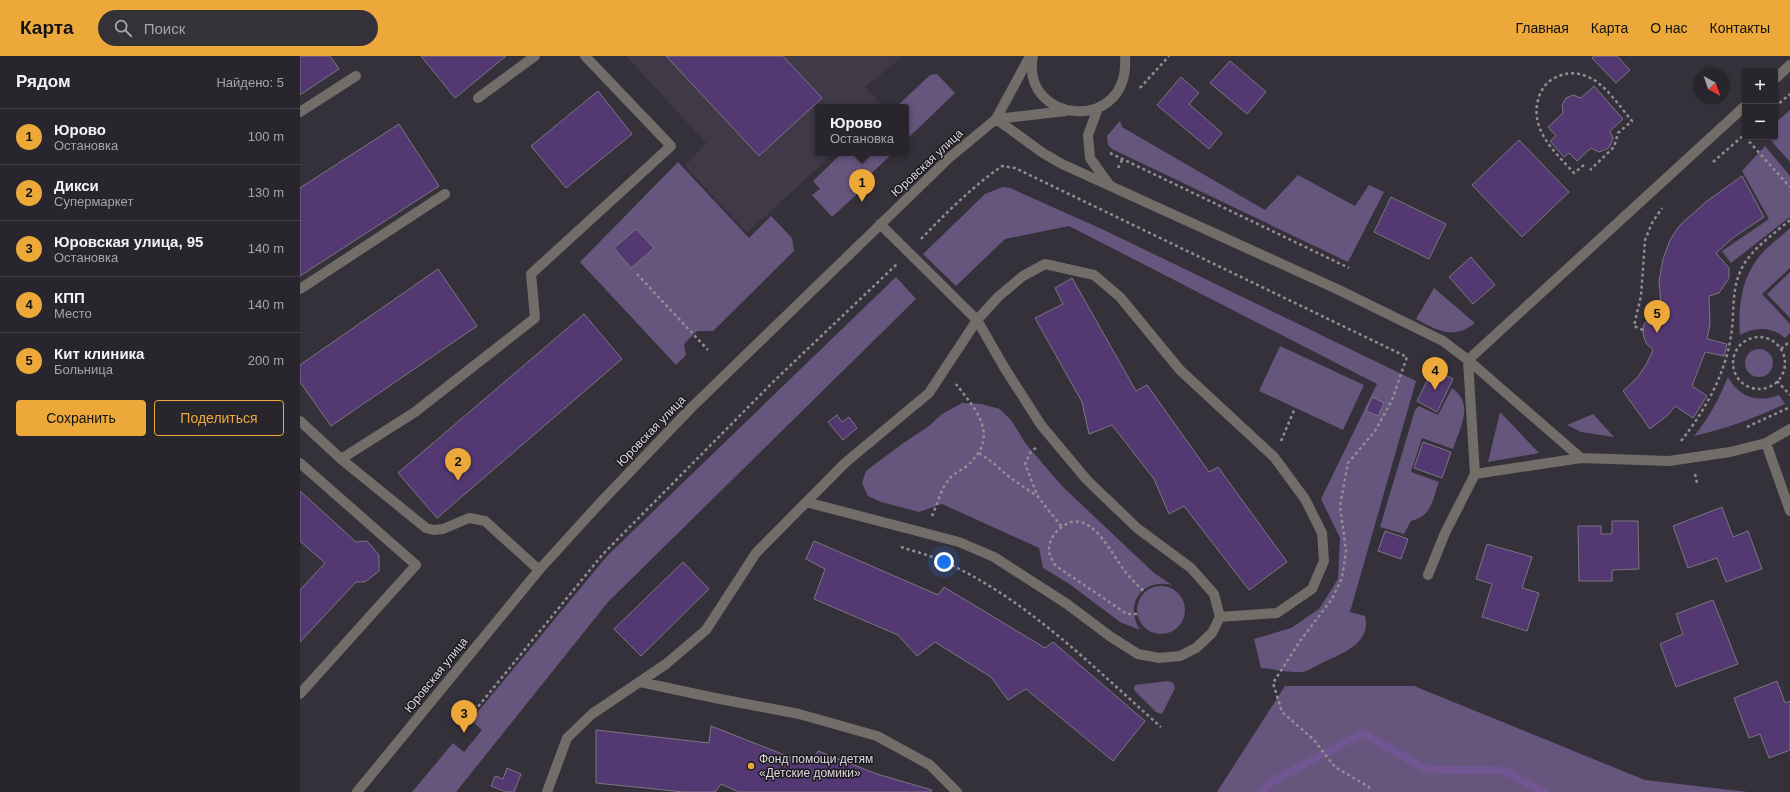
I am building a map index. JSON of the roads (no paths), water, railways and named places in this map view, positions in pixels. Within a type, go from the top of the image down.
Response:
[{"type":"street","points":[[478,98],[535,56]]},
{"type":"street","points":[[341,460],[415,412],[535,318],[531,274],[671,146],[585,56]]},
{"type":"street","points":[[1032,56],[1031,65],[1034,80],[1041,94],[1052,105],[1067,111]]},
{"type":"street","name":"Юровская улица","points":[[357,792],[539,570],[600,503],[690,409],[948,158],[996,119],[1032,56]]},
{"type":"street","points":[[996,119],[1067,111],[1083,112],[1098,108],[1111,100],[1120,87],[1126,72],[1125,56]]},
{"type":"street","points":[[1778,76],[1790,65]]},
{"type":"street","points":[[300,112],[356,76]]},
{"type":"street","points":[[1098,108],[1088,135],[1090,158],[1110,186]]},
{"type":"street","points":[[1468,360],[1742,109]]},
{"type":"street","points":[[996,119],[1043,153],[1110,186],[1362,301],[1443,341],[1468,360],[1581,458]]},
{"type":"street","points":[[300,288],[446,194]]},
{"type":"street","points":[[806,502],[959,542],[994,557],[1067,604],[1111,637],[1138,654],[1159,658],[1180,656],[1196,648],[1212,633],[1220,617],[1214,594],[1191,568],[1137,528],[1087,480],[1041,425],[1004,367],[977,320],[880,224]]},
{"type":"street","points":[[547,792],[567,738],[592,714],[666,664],[706,630],[756,553],[845,463],[928,394],[977,320],[999,296],[1023,276],[1045,264],[1094,275],[1120,297],[1180,370],[1274,457],[1305,499],[1322,533],[1324,561],[1312,589],[1276,613],[1220,617]]},
{"type":"street","points":[[1428,575],[1446,533],[1475,474],[1468,360]]},
{"type":"street","points":[[300,421],[341,460],[426,528],[442,529],[469,518],[485,521],[539,570]]},
{"type":"street","points":[[1475,474],[1581,458],[1669,461],[1730,452],[1766,443],[1790,429]]},
{"type":"street","points":[[1766,443],[1790,511]]},
{"type":"street","points":[[300,462],[416,565],[300,694]]},
{"type":"street","points":[[640,682],[799,714],[877,736],[930,765],[957,792]]},
{"type":"waterway","points":[[1263,792],[1268,784],[1362,733],[1426,769],[1505,771],[1544,792]]},
{"type":"place","name":"Юрово","points":[[862,202]]},
{"type":"place","name":"Кит клиника","points":[[1657,333]]},
{"type":"place","name":"КПП","points":[[1435,390]]},
{"type":"place","name":"Дикси","points":[[458,481]]},
{"type":"place","name":"Юровская улица, 95","points":[[464,733]]},
{"type":"place","name":"Фонд помощи детям «Детские домики»","points":[[751,766]]}]
